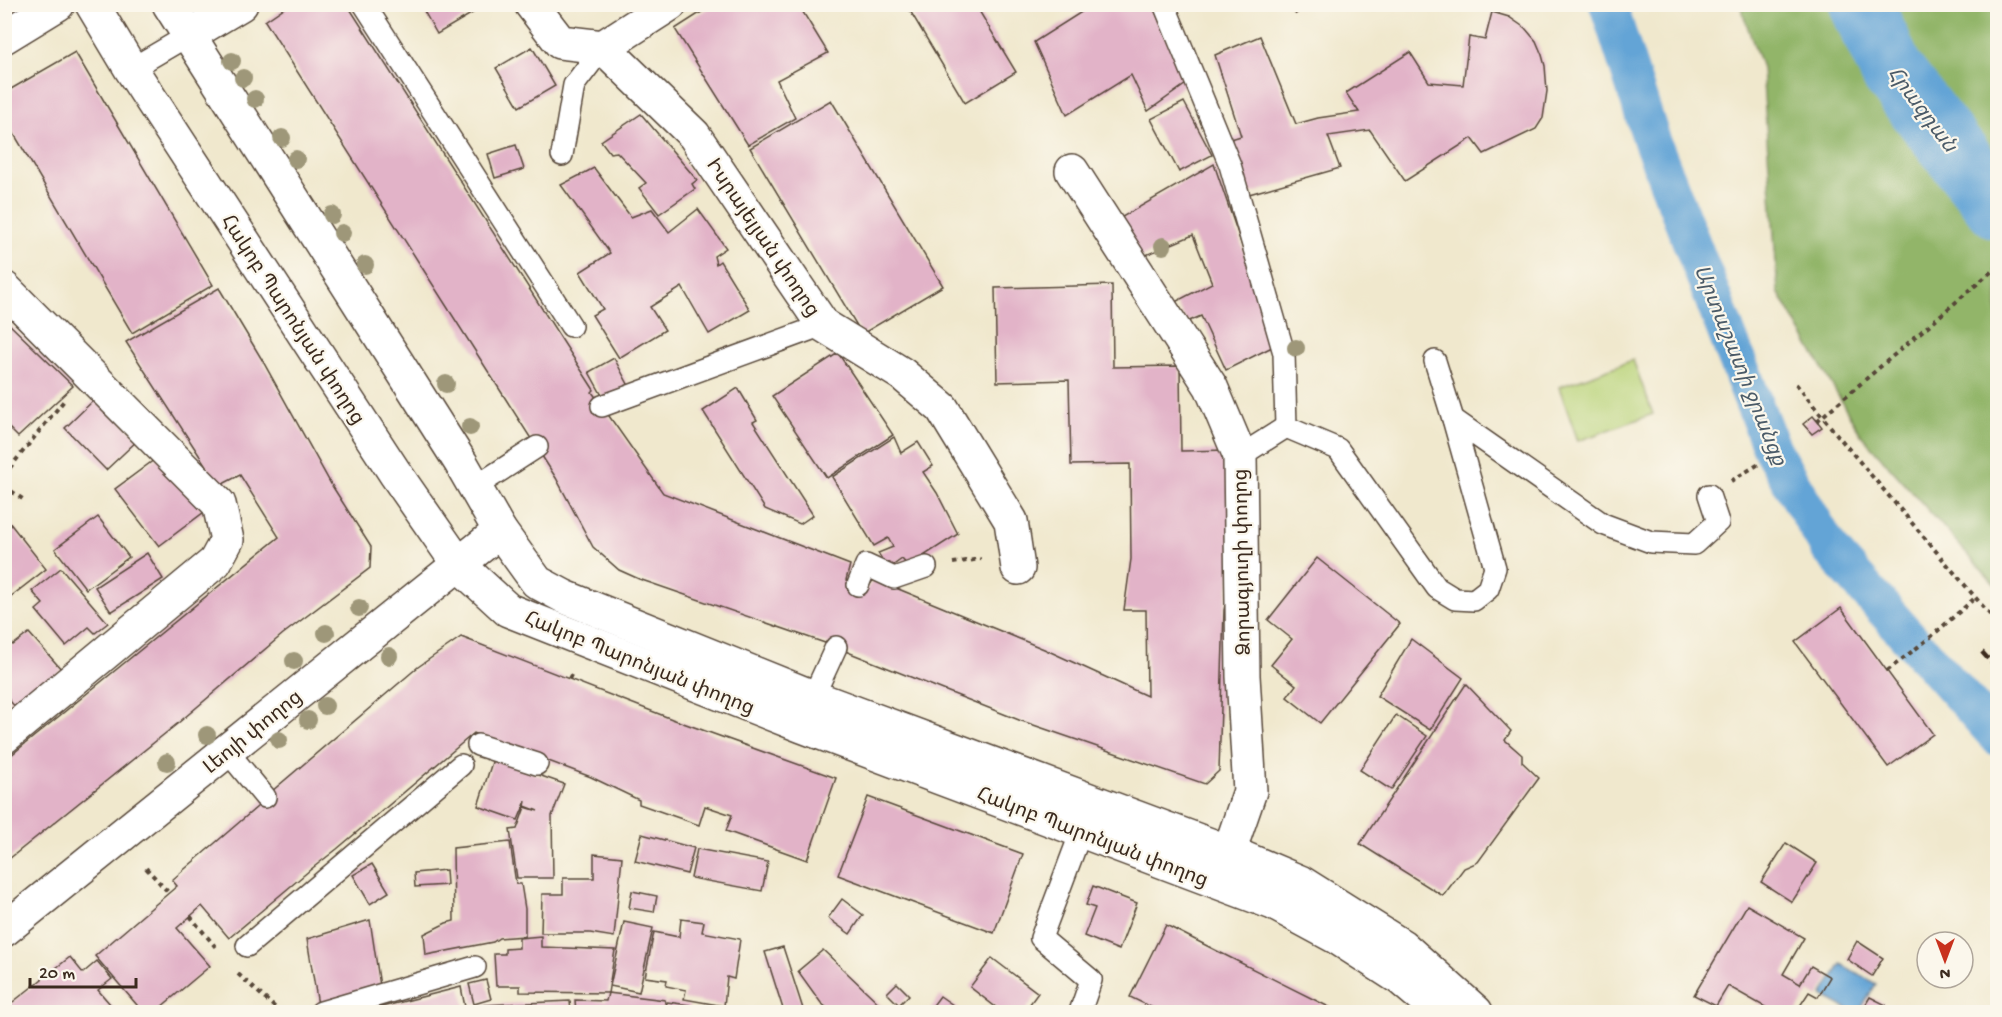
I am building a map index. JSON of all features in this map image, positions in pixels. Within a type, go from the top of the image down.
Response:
[{"type":"main road","points":[[4,37],[58,4]]},
{"type":"main road","name":"Հակոբ Պարոնյան փողոց","points":[[92,4],[131,69],[395,473],[459,565],[508,610],[802,726],[1273,903],[1336,937],[1401,979],[1440,1012]]},
{"type":"main road","name":"Հակոբ Պարոնյան փողոց","points":[[170,4],[475,487],[500,531],[537,582],[566,597],[813,697],[1229,852],[1300,882],[1402,946],[1476,1012]]},
{"type":"main road","points":[[189,35],[241,4]]},
{"type":"main road","points":[[531,4],[560,42],[603,47],[670,4]]},
{"type":"main road","name":"Իսրայելյան փողոց","points":[[603,47],[694,135],[823,325],[902,374],[942,408],[1011,521],[1017,561]]},
{"type":"main road","name":"Ձորագյուղի փողոց","points":[[1072,171],[1211,387],[1240,456],[1243,676],[1250,791],[1229,852]]},
{"type":"main road","points":[[4,288],[219,504],[226,540],[215,562],[4,737]]},
{"type":"main road","name":"Լեոյի փողոց","points":[[4,930],[500,531]]},
{"type":"lane","points":[[364,4],[571,326]]},
{"type":"lane","points":[[1164,4],[1231,156],[1284,352],[1286,427]]},
{"type":"lane","points":[[131,69],[189,35]]},
{"type":"lane","points":[[562,155],[574,85],[603,47]]},
{"type":"lane","points":[[602,406],[823,325]]},
{"type":"lane","points":[[1286,427],[1338,449],[1437,588],[1455,600],[1474,600],[1488,589],[1495,568],[1453,419],[1434,361]]},
{"type":"lane","points":[[1453,419],[1603,524],[1651,542],[1694,544],[1718,522],[1709,495]]},
{"type":"lane","points":[[1240,456],[1286,427]]},
{"type":"lane","points":[[475,487],[537,447]]},
{"type":"lane","points":[[858,585],[866,565],[894,578],[926,567]]},
{"type":"lane","points":[[813,697],[836,647]]},
{"type":"lane","points":[[478,745],[537,764]]},
{"type":"lane","points":[[227,751],[265,797]]},
{"type":"lane","points":[[248,946],[324,870],[461,765]]},
{"type":"lane","points":[[1080,1012],[1091,980],[1041,938],[1081,832]]},
{"type":"lane","points":[[321,1012],[475,967]]},
{"type":"path","points":[[1288,4],[1297,14]]},
{"type":"path","points":[[1818,421],[1998,266]]},
{"type":"path","points":[[1796,384],[1998,624]]},
{"type":"path","points":[[4,475],[63,401]]},
{"type":"path","points":[[4,486],[24,500]]},
{"type":"path","points":[[926,567],[1017,561]]},
{"type":"path","points":[[1887,671],[1932,636],[1976,597]]},
{"type":"path","points":[[146,868],[169,893]]},
{"type":"path","points":[[190,916],[219,951]]},
{"type":"path","points":[[233,968],[279,1012]]},
{"type":"green space","points":[[1740,5],[1997,5],[1997,587],[1861,435],[1778,292],[1762,68]]},
{"type":"green space","points":[[1633,360],[1653,414],[1578,441],[1559,387]]},
{"type":"water","points":[[1841,964],[1876,984],[1859,1012],[1853,1012],[1822,995]]},
{"type":"building","points":[[4,4],[19,4],[4,13]]},
{"type":"building","points":[[290,4],[347,4],[594,390],[592,392],[663,493],[850,565],[846,580],[866,590],[874,579],[1044,649],[1147,696],[1146,610],[1124,610],[1131,559],[1130,464],[1071,465],[1069,380],[997,382],[995,288],[1112,285],[1113,367],[1180,366],[1181,451],[1231,450],[1233,562],[1224,610],[1219,771],[1205,784],[1019,720],[825,643],[639,579],[619,570],[593,547],[556,478],[265,21]]},
{"type":"building","points":[[420,4],[488,4],[437,34]]},
{"type":"building","points":[[714,4],[798,4],[828,53],[777,80],[795,118],[748,145],[675,29]]},
{"type":"building","points":[[906,4],[975,4],[1016,72],[965,103]]},
{"type":"building","points":[[1094,4],[1152,4],[1186,84],[1148,111],[1131,75],[1067,115],[1034,42]]},
{"type":"building","points":[[1492,12],[1509,17],[1525,28],[1536,41],[1542,55],[1547,91],[1543,118],[1536,129],[1484,154],[1472,138],[1405,181],[1370,130],[1328,136],[1340,168],[1249,194],[1231,139],[1241,136],[1215,55],[1260,36],[1296,124],[1359,112],[1346,93],[1410,52],[1429,82],[1463,85],[1469,37],[1485,40]]},
{"type":"building","points":[[532,47],[555,86],[519,107],[496,68]]},
{"type":"building","points":[[75,52],[213,285],[132,333],[4,117],[4,93]]},
{"type":"building","points":[[831,100],[943,286],[862,334],[750,148]]},
{"type":"building","points":[[1184,102],[1212,155],[1179,172],[1151,119]]},
{"type":"building","points":[[641,114],[697,180],[692,184],[695,189],[659,214],[639,188],[646,183],[617,152],[610,153],[601,141]]},
{"type":"building","points":[[516,145],[524,169],[495,178],[488,154]]},
{"type":"building","points":[[1214,164],[1276,345],[1226,370],[1201,316],[1187,322],[1175,302],[1212,283],[1193,235],[1139,258],[1122,217]]},
{"type":"building","points":[[594,168],[631,217],[652,209],[669,232],[698,209],[726,248],[714,256],[716,264],[720,261],[750,310],[709,334],[682,287],[650,307],[665,330],[619,358],[592,315],[603,309],[580,272],[610,253],[561,185]]},
{"type":"building","points":[[219,288],[331,484],[371,547],[370,568],[283,634],[177,724],[4,863],[4,761],[279,537],[240,475],[219,486],[126,342]]},
{"type":"building","points":[[4,319],[73,386],[18,437],[4,423]]},
{"type":"building","points":[[838,353],[893,435],[827,478],[772,396]]},
{"type":"building","points":[[614,358],[629,386],[604,399],[589,372]]},
{"type":"building","points":[[738,388],[757,420],[753,422],[813,515],[800,524],[765,509],[703,411]]},
{"type":"building","points":[[98,396],[139,439],[106,470],[65,428]]},
{"type":"building","points":[[1813,416],[1822,427],[1812,434],[1803,424]]},
{"type":"building","points":[[894,437],[901,453],[918,442],[933,466],[923,472],[937,493],[958,534],[908,566],[902,559],[888,569],[878,553],[893,547],[888,538],[874,546],[832,477]]},
{"type":"building","points":[[162,454],[204,512],[159,546],[115,489]]},
{"type":"building","points":[[5,517],[46,569],[5,601]]},
{"type":"building","points":[[98,517],[129,557],[86,589],[55,549]]},
{"type":"building","points":[[147,553],[163,579],[111,612],[95,587]]},
{"type":"building","points":[[1317,558],[1400,624],[1320,723],[1287,697],[1296,685],[1271,665],[1292,639],[1268,620]]},
{"type":"building","points":[[61,568],[108,623],[95,633],[89,627],[66,646],[36,610],[43,604],[32,591]]},
{"type":"building","points":[[1841,608],[1933,734],[1888,767],[1795,642]]},
{"type":"building","points":[[29,633],[62,670],[16,708],[4,694],[4,637],[13,645]]},
{"type":"building","points":[[461,637],[672,719],[836,778],[807,860],[726,831],[732,815],[705,806],[699,825],[639,804],[639,800],[591,777],[474,733],[229,938],[202,906],[177,928],[210,966],[155,1012],[143,1012],[95,956],[177,886],[172,880],[257,807],[265,797],[418,667]]},
{"type":"building","points":[[1411,639],[1463,678],[1430,730],[1377,696]]},
{"type":"building","points":[[1466,684],[1511,731],[1505,740],[1522,755],[1522,762],[1539,778],[1478,862],[1464,868],[1443,896],[1360,844]]},
{"type":"building","points":[[1396,715],[1427,736],[1391,790],[1360,770]]},
{"type":"building","points":[[493,759],[564,784],[552,816],[553,878],[517,878],[510,830],[517,829],[525,807],[538,811],[525,806],[526,801],[518,820],[478,806]]},
{"type":"building","points":[[868,797],[1023,854],[994,933],[838,875]]},
{"type":"building","points":[[642,834],[694,848],[687,874],[635,861]]},
{"type":"building","points":[[510,842],[516,884],[521,884],[525,909],[525,936],[499,938],[493,942],[426,955],[424,934],[454,921],[453,848]]},
{"type":"building","points":[[1786,843],[1817,863],[1792,902],[1761,882]]},
{"type":"building","points":[[697,849],[768,862],[762,891],[691,878]]},
{"type":"building","points":[[594,854],[622,857],[614,937],[590,933],[541,933],[542,894],[563,894],[563,878],[594,878]]},
{"type":"building","points":[[372,864],[389,892],[370,904],[353,875]]},
{"type":"building","points":[[446,870],[447,885],[415,887],[414,873]]},
{"type":"building","points":[[1093,886],[1137,903],[1119,950],[1084,936],[1095,908],[1086,905]]},
{"type":"building","points":[[632,891],[657,896],[654,912],[629,908]]},
{"type":"building","points":[[842,899],[863,915],[850,934],[828,918]]},
{"type":"building","points":[[1747,905],[1804,938],[1783,974],[1800,984],[1811,966],[1830,977],[1818,997],[1809,992],[1796,1012],[1774,1012],[1728,986],[1716,1006],[1694,995]]},
{"type":"building","points":[[681,919],[704,922],[702,932],[740,939],[734,979],[727,977],[724,1006],[684,999],[686,990],[666,986],[667,980],[645,977],[654,932],[679,937]]},
{"type":"building","points":[[370,920],[380,986],[318,1005],[307,939]]},
{"type":"building","points":[[624,922],[653,928],[639,992],[610,986]]},
{"type":"building","points":[[1166,925],[1339,1012],[1161,1012],[1130,997]]},
{"type":"building","points":[[541,936],[541,947],[615,950],[608,993],[520,992],[520,986],[496,986],[494,954],[505,954],[505,949],[519,948],[519,938]]},
{"type":"building","points":[[1857,941],[1883,958],[1872,976],[1847,959]]},
{"type":"building","points":[[783,947],[804,1012],[784,1012],[765,952]]},
{"type":"building","points":[[823,950],[888,1012],[832,1012],[821,1003],[798,971]]},
{"type":"building","points":[[70,957],[83,973],[97,961],[112,979],[98,990],[117,1012],[4,1012],[4,1009]]},
{"type":"building","points":[[992,958],[1038,993],[1024,1012],[1002,1012],[970,987]]},
{"type":"building","points":[[486,980],[491,999],[474,1004],[469,984]]},
{"type":"building","points":[[897,983],[909,995],[899,1005],[887,993]]},
{"type":"building","points":[[461,987],[465,1007],[442,1012],[362,1012]]},
{"type":"building","points":[[608,993],[665,1000],[664,1012],[576,1012],[575,1000],[606,1001]]},
{"type":"building","points":[[940,996],[963,1012],[928,1012]]},
{"type":"building","points":[[1870,997],[1886,1005],[1882,1012],[1861,1012]]},
{"type":"building","points":[[570,1001],[571,1012],[485,1012],[484,1005]]},
{"type":"building","points":[[667,1002],[689,1005],[688,1012],[665,1012]]},
{"type":"waterway","name":"Արտաշատի ջրանցք","points":[[1608,4],[1652,141],[1772,450],[1829,548],[1998,737]]},
{"type":"waterway","name":"Հրազդան","points":[[1861,4],[1892,72],[1998,207]]},
{"type":"railway","points":[[1982,652],[1998,670]]}]
